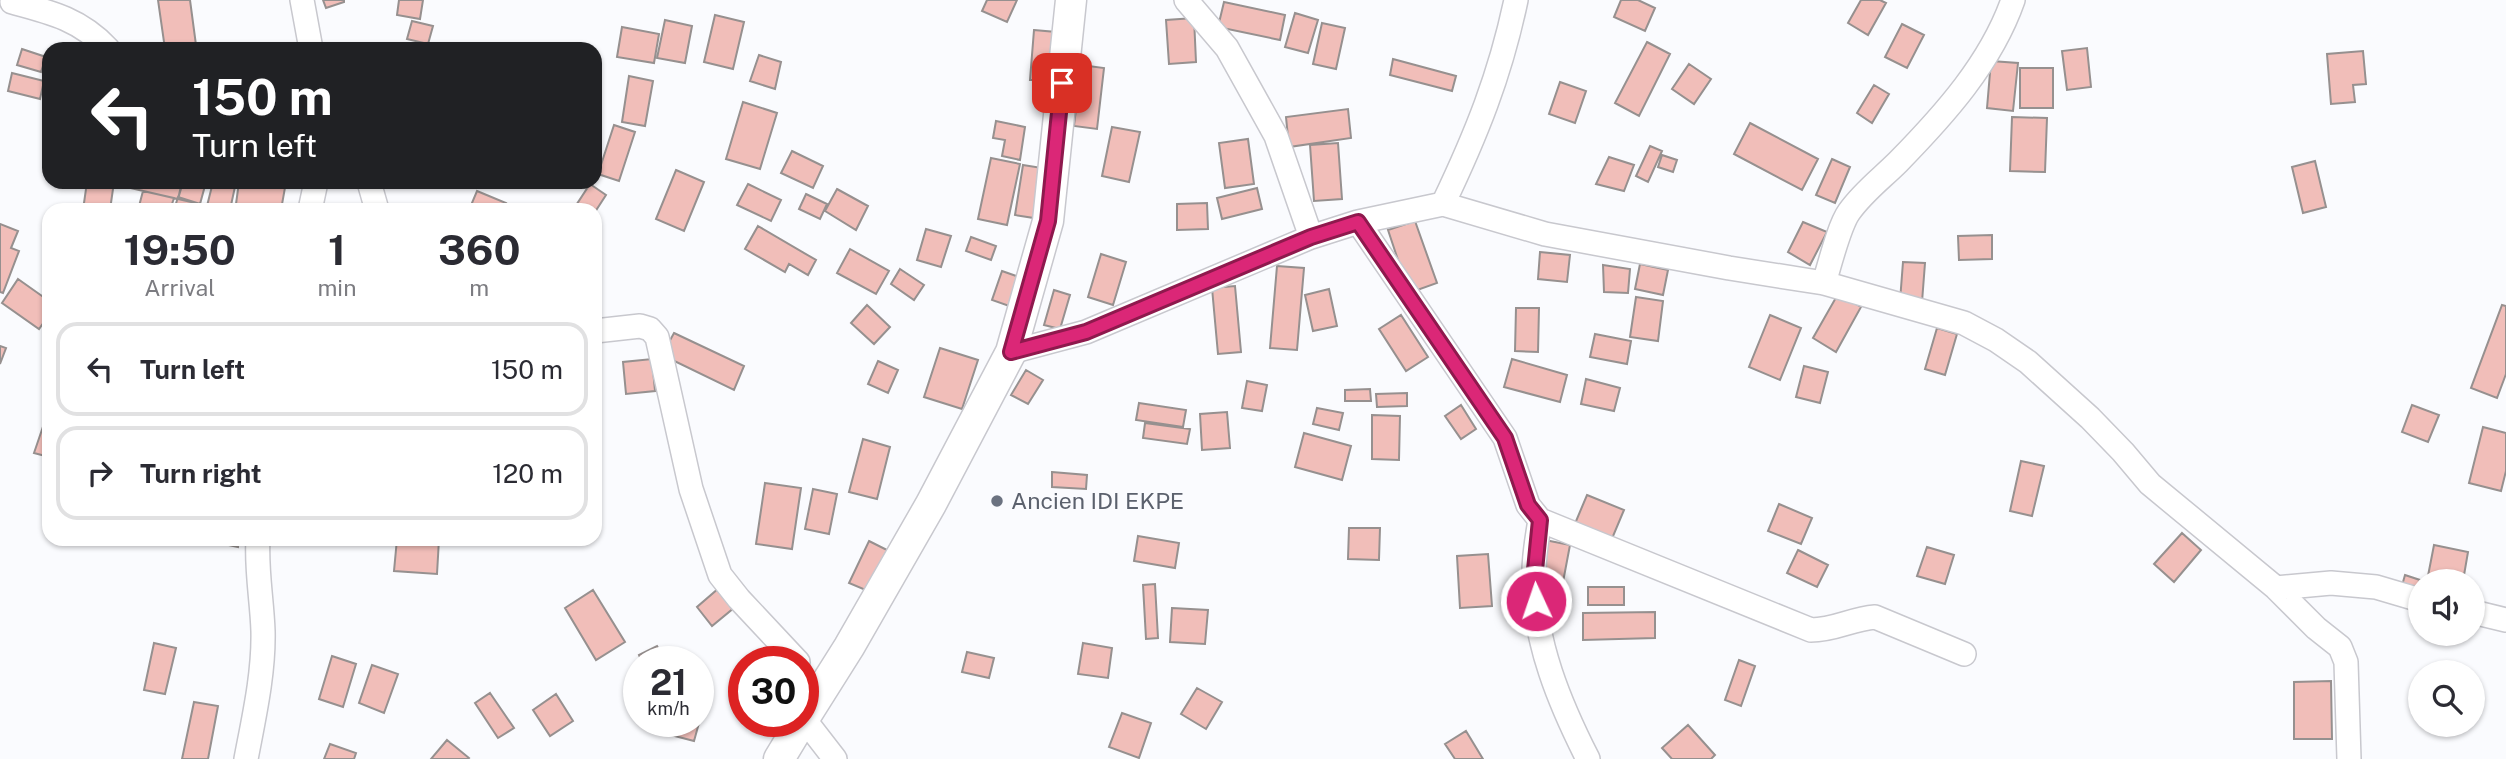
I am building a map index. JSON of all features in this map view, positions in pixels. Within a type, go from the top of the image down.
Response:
[{"type":"street","points":[[302,0],[310,42]]},
{"type":"street","points":[[819,669],[931,504],[1011,352],[1048,221],[1071,0]]},
{"type":"street","points":[[1186,0],[1227,48],[1276,136],[1311,237]]},
{"type":"street","points":[[1443,204],[1490,96],[1516,0]]},
{"type":"street","points":[[1824,283],[1847,214],[1871,186],[1928,131],[1967,84],[2007,17],[2013,0]]},
{"type":"street","points":[[12,2],[76,22],[102,42]]},
{"type":"street","points":[[1011,352],[1086,332],[1311,237],[1358,222],[1443,204],[1545,234],[1824,283],[1964,323],[1996,340],[2052,382],[2123,452],[2150,484],[2276,587],[2316,628],[2340,647],[2346,662],[2349,759]]},
{"type":"street","points":[[1358,222],[1505,438],[1528,505],[1540,520],[1811,630],[1829,630],[1860,618],[1875,617],[1964,654]]},
{"type":"street","points":[[602,330],[640,326],[650,329],[657,337],[691,489],[720,575],[782,646]]},
{"type":"street","points":[[1540,520],[1534,580],[1541,643],[1568,720],[1588,759]]},
{"type":"street","points":[[246,759],[257,697],[263,632],[258,546]]},
{"type":"street","points":[[2276,587],[2331,583],[2376,587],[2408,596]]},
{"type":"street","points":[[2485,615],[2506,620]]},
{"type":"street","points":[[779,759],[793,737]]},
{"type":"street","points":[[817,737],[835,759]]},
{"type":"building","points":[[158,0],[190,0],[196,42],[164,42]]},
{"type":"building","points":[[323,0],[344,0],[344,2],[326,8]]},
{"type":"building","points":[[399,0],[423,0],[420,19],[397,15]]},
{"type":"building","points":[[987,0],[1017,0],[1007,22],[982,11]]},
{"type":"building","points":[[1621,0],[1638,0],[1655,8],[1645,31],[1614,17]]},
{"type":"building","points":[[1861,0],[1880,0],[1886,3],[1868,35],[1848,23]]},
{"type":"building","points":[[1224,2],[1285,15],[1280,40],[1218,27]]},
{"type":"building","points":[[1295,13],[1318,20],[1308,53],[1285,47]]},
{"type":"building","points":[[715,15],[744,22],[733,69],[704,62]]},
{"type":"building","points":[[1194,18],[1196,62],[1169,64],[1166,20]]},
{"type":"building","points":[[665,20],[692,26],[685,63],[657,58]]},
{"type":"building","points":[[412,21],[433,26],[429,42],[407,39]]},
{"type":"building","points":[[1322,23],[1345,28],[1336,69],[1313,64]]},
{"type":"building","points":[[1902,24],[1924,35],[1907,68],[1885,57]]},
{"type":"building","points":[[622,27],[659,34],[654,63],[617,57]]},
{"type":"building","points":[[1034,30],[1056,32],[1054,80],[1030,80]]},
{"type":"building","points":[[1647,42],[1670,54],[1639,116],[1615,103]]},
{"type":"building","points":[[2087,48],[2091,87],[2067,90],[2062,51]]},
{"type":"building","points":[[22,49],[42,56],[41,72],[17,65]]},
{"type":"building","points":[[2363,51],[2366,84],[2353,85],[2355,102],[2331,104],[2327,54]]},
{"type":"building","points":[[759,55],[781,62],[775,89],[750,81]]},
{"type":"building","points":[[1393,59],[1456,76],[1452,91],[1390,75]]},
{"type":"building","points":[[1991,61],[2018,63],[2013,111],[1987,108]]},
{"type":"building","points":[[1689,64],[1711,79],[1694,104],[1672,89]]},
{"type":"building","points":[[1081,65],[1104,68],[1097,129],[1074,126]]},
{"type":"building","points":[[2020,68],[2053,68],[2053,108],[2020,108]]},
{"type":"building","points":[[12,73],[42,80],[40,99],[8,91]]},
{"type":"building","points":[[629,76],[653,81],[645,126],[622,122]]},
{"type":"building","points":[[1560,82],[1586,91],[1575,123],[1549,114]]},
{"type":"building","points":[[1874,85],[1889,94],[1872,123],[1857,113]]},
{"type":"building","points":[[743,102],[777,113],[760,169],[726,159]]},
{"type":"building","points":[[1348,109],[1351,138],[1289,147],[1286,117]]},
{"type":"building","points":[[2012,117],[2047,118],[2045,172],[2010,171]]},
{"type":"building","points":[[996,121],[1025,127],[1020,160],[1002,156],[1005,140],[993,138]]},
{"type":"building","points":[[1750,123],[1818,159],[1802,190],[1734,154]]},
{"type":"building","points":[[614,125],[635,132],[619,181],[602,175],[602,162]]},
{"type":"building","points":[[1112,127],[1140,132],[1129,182],[1102,176]]},
{"type":"building","points":[[1248,139],[1254,184],[1225,188],[1219,143]]},
{"type":"building","points":[[1338,143],[1342,199],[1314,201],[1310,145]]},
{"type":"building","points":[[1650,146],[1662,151],[1648,182],[1636,176]]},
{"type":"building","points":[[792,151],[823,166],[813,188],[781,173]]},
{"type":"building","points":[[1662,155],[1677,160],[1673,172],[1658,167]]},
{"type":"building","points":[[1609,157],[1634,165],[1624,191],[1596,184]]},
{"type":"building","points":[[991,158],[1020,164],[1007,225],[978,219]]},
{"type":"building","points":[[1832,159],[1850,167],[1835,203],[1816,195]]},
{"type":"building","points":[[2315,161],[2326,207],[2303,213],[2292,167]]},
{"type":"building","points":[[1023,165],[1042,168],[1034,218],[1015,215]]},
{"type":"building","points":[[676,170],[704,182],[684,231],[656,219]]},
{"type":"building","points":[[748,184],[781,200],[771,221],[737,205]]},
{"type":"building","points":[[1257,188],[1262,209],[1222,219],[1217,198]]},
{"type":"building","points":[[86,189],[113,189],[111,203],[84,203]]},
{"type":"building","points":[[135,189],[180,189],[178,199]]},
{"type":"building","points":[[181,189],[204,189],[200,203],[178,199]]},
{"type":"building","points":[[211,189],[234,189],[232,203],[208,203]]},
{"type":"building","points":[[238,189],[285,189],[282,203],[236,203]]},
{"type":"building","points":[[587,189],[597,189],[606,195],[601,203],[578,203]]},
{"type":"building","points":[[837,189],[868,206],[856,230],[825,211]]},
{"type":"building","points":[[143,191],[174,198],[172,203],[140,203]]},
{"type":"building","points":[[477,191],[506,203],[472,203]]},
{"type":"building","points":[[806,194],[827,204],[820,219],[799,209]]},
{"type":"building","points":[[178,197],[197,203],[176,203]]},
{"type":"building","points":[[1207,203],[1208,229],[1177,230],[1177,204]]},
{"type":"building","points":[[1415,221],[1437,283],[1409,293],[1388,230]]},
{"type":"building","points":[[1803,222],[1827,232],[1810,265],[1788,252]]},
{"type":"building","points":[[0,224],[18,231],[11,248],[19,251],[3,293],[0,292]]},
{"type":"building","points":[[758,226],[816,260],[808,275],[789,264],[785,272],[745,249]]},
{"type":"building","points":[[926,229],[951,236],[941,267],[917,260]]},
{"type":"building","points":[[1992,235],[1992,259],[1959,260],[1958,236]]},
{"type":"building","points":[[971,237],[996,246],[991,260],[966,251]]},
{"type":"building","points":[[850,249],[889,271],[876,294],[837,273]]},
{"type":"building","points":[[1540,252],[1570,255],[1567,282],[1538,279]]},
{"type":"building","points":[[1101,254],[1126,262],[1113,305],[1088,297]]},
{"type":"building","points":[[1903,262],[1925,263],[1922,302],[1900,301]]},
{"type":"building","points":[[1640,264],[1668,270],[1663,295],[1635,289]]},
{"type":"building","points":[[1603,265],[1630,269],[1628,293],[1604,292]]},
{"type":"building","points":[[1277,266],[1304,268],[1297,350],[1270,348]]},
{"type":"building","points":[[900,269],[924,285],[914,300],[891,284]]},
{"type":"building","points":[[1002,271],[1022,278],[1012,307],[992,300]]},
{"type":"building","points":[[18,279],[42,296],[42,325],[39,329],[2,303]]},
{"type":"building","points":[[1235,286],[1241,352],[1218,354],[1212,288]]},
{"type":"building","points":[[1329,289],[1337,326],[1313,331],[1305,295]]},
{"type":"building","points":[[1054,290],[1070,295],[1060,329],[1044,325]]},
{"type":"building","points":[[1838,294],[1861,307],[1836,352],[1813,338]]},
{"type":"building","points":[[1636,297],[1663,301],[1658,341],[1630,337]]},
{"type":"building","points":[[867,305],[890,327],[874,344],[851,323]]},
{"type":"building","points":[[2502,305],[2506,306],[2506,374],[2497,398],[2471,388]]},
{"type":"building","points":[[1516,308],[1539,308],[1538,352],[1515,351]]},
{"type":"building","points":[[1401,315],[1428,357],[1406,371],[1379,329]]},
{"type":"building","points":[[1770,315],[1801,328],[1780,380],[1749,367]]},
{"type":"building","points":[[1937,328],[1957,334],[1945,375],[1925,369]]},
{"type":"building","points":[[674,333],[744,366],[734,390],[662,355]]},
{"type":"building","points":[[1595,334],[1631,341],[1627,364],[1590,357]]},
{"type":"building","points":[[0,346],[6,348],[0,364]]},
{"type":"building","points":[[940,348],[978,360],[962,409],[924,397]]},
{"type":"building","points":[[652,359],[655,391],[626,394],[623,362]]},
{"type":"building","points":[[1512,359],[1567,375],[1560,402],[1504,387]]},
{"type":"building","points":[[878,361],[898,370],[888,393],[868,384]]},
{"type":"building","points":[[1804,366],[1828,372],[1820,403],[1796,397]]},
{"type":"building","points":[[1026,370],[1043,380],[1028,404],[1011,395]]},
{"type":"building","points":[[1586,379],[1620,388],[1614,411],[1581,404]]},
{"type":"building","points":[[1247,381],[1267,385],[1262,411],[1242,408]]},
{"type":"building","points":[[1370,389],[1371,401],[1345,401],[1345,390]]},
{"type":"building","points":[[1407,393],[1407,406],[1377,407],[1376,394]]},
{"type":"building","points":[[1139,403],[1186,410],[1183,427],[1136,420]]},
{"type":"building","points":[[1461,405],[1476,429],[1461,439],[1445,416]]},
{"type":"building","points":[[2412,405],[2439,415],[2428,442],[2402,432]]},
{"type":"building","points":[[1317,408],[1343,413],[1339,430],[1313,424]]},
{"type":"building","points":[[1227,412],[1230,448],[1202,450],[1200,414]]},
{"type":"building","points":[[1372,415],[1400,416],[1399,460],[1372,459]]},
{"type":"building","points":[[1145,423],[1190,429],[1187,444],[1143,438]]},
{"type":"building","points":[[2483,427],[2506,433],[2506,471],[2501,491],[2469,483]]},
{"type":"building","points":[[42,430],[42,455],[34,453]]},
{"type":"building","points":[[1304,433],[1351,446],[1342,480],[1295,467]]},
{"type":"building","points":[[863,439],[890,447],[877,499],[849,492]]},
{"type":"building","points":[[2021,461],[2044,466],[2032,516],[2010,511]]},
{"type":"building","points":[[1052,472],[1087,475],[1086,489],[1052,487]]},
{"type":"building","points":[[765,483],[801,488],[792,549],[756,544]]},
{"type":"building","points":[[813,489],[837,494],[829,534],[805,529]]},
{"type":"building","points":[[1587,495],[1624,510],[1611,541],[1574,526]]},
{"type":"building","points":[[1779,504],[1812,518],[1801,544],[1768,531]]},
{"type":"building","points":[[1349,528],[1380,528],[1379,560],[1348,559]]},
{"type":"building","points":[[2182,533],[2201,550],[2174,582],[2154,564]]},
{"type":"building","points":[[1138,536],[1179,543],[1175,568],[1134,561]]},
{"type":"building","points":[[1545,540],[1570,545],[1563,582],[1537,577]]},
{"type":"building","points":[[869,541],[887,550],[868,591],[849,583]]},
{"type":"building","points":[[2434,545],[2468,552],[2465,569],[2429,569]]},
{"type":"building","points":[[396,546],[439,546],[437,574],[394,571]]},
{"type":"building","points":[[1927,547],[1954,555],[1945,584],[1917,576]]},
{"type":"building","points":[[1798,550],[1828,565],[1817,587],[1787,573]]},
{"type":"building","points":[[1488,554],[1492,606],[1460,608],[1457,556]]},
{"type":"building","points":[[2405,575],[2408,576],[2408,591],[2401,589]]},
{"type":"building","points":[[1155,584],[1158,638],[1146,639],[1143,585]]},
{"type":"building","points":[[1588,587],[1624,587],[1624,605],[1588,605]]},
{"type":"building","points":[[719,588],[735,607],[712,626],[697,607]]},
{"type":"building","points":[[593,590],[625,642],[596,660],[565,608]]},
{"type":"building","points":[[1172,608],[1208,610],[1205,644],[1170,642]]},
{"type":"building","points":[[1655,612],[1655,638],[1583,640],[1583,613]]},
{"type":"building","points":[[154,643],[176,648],[165,694],[144,690]]},
{"type":"building","points":[[1083,643],[1112,648],[1108,678],[1078,674]]},
{"type":"building","points":[[967,652],[994,658],[989,678],[962,672]]},
{"type":"building","points":[[332,656],[356,664],[343,707],[319,699]]},
{"type":"building","points":[[1739,660],[1755,666],[1741,706],[1725,700]]},
{"type":"building","points":[[372,665],[398,674],[384,713],[359,703]]},
{"type":"building","points":[[2331,681],[2332,739],[2294,739],[2294,682]]},
{"type":"building","points":[[1197,688],[1222,702],[1206,729],[1181,714]]},
{"type":"building","points":[[490,693],[514,728],[498,738],[475,703]]},
{"type":"building","points":[[556,694],[573,721],[550,736],[533,710]]},
{"type":"building","points":[[194,702],[218,706],[208,759],[182,759]]},
{"type":"building","points":[[1122,713],[1151,723],[1139,758],[1109,747]]},
{"type":"building","points":[[1688,725],[1715,755],[1711,759],[1672,759],[1662,748]]},
{"type":"building","points":[[1466,731],[1483,759],[1455,759],[1445,744]]},
{"type":"building","points":[[679,737],[695,737],[694,741]]},
{"type":"building","points":[[447,740],[469,758],[431,759]]},
{"type":"building","points":[[330,744],[356,753],[354,759],[324,759]]},
{"type":"place","name":"Ancien IDI EKPE","points":[[997,501]]},
{"type":"route","points":[[1062,83],[1048,221],[1011,352],[1086,332],[1311,237],[1358,222],[1505,438],[1528,505],[1540,520],[1534,580],[1536,601]]}]
